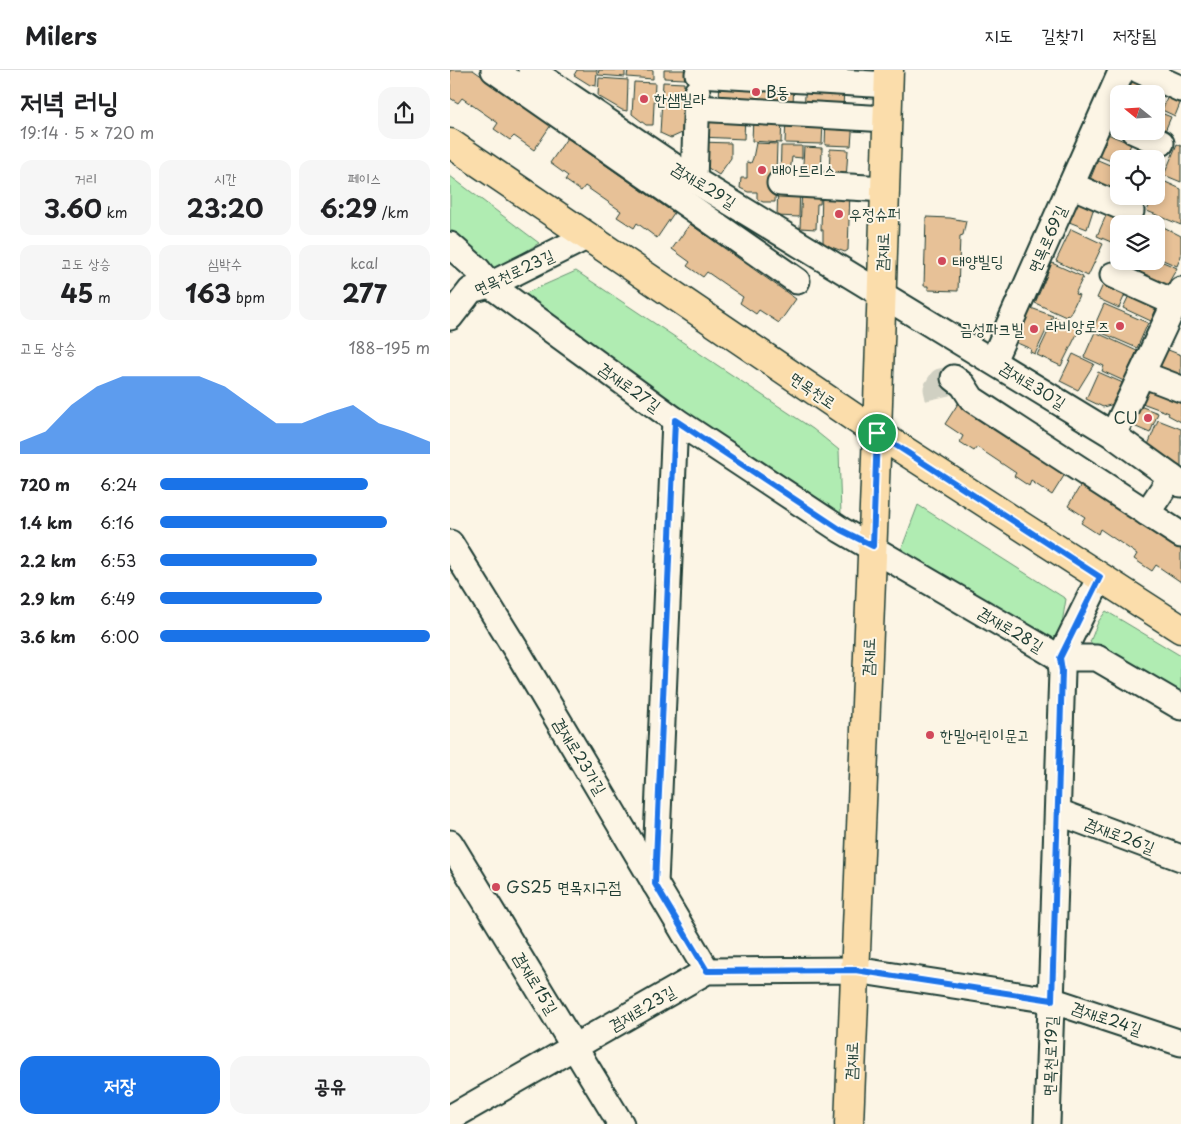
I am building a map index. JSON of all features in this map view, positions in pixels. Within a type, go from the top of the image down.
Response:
[{"type":"main road","name":"겸재로","points":[[849,1124],[873,546],[889,78]]},
{"type":"main road","name":"면목천로","points":[[450,144],[877,433],[1181,629]]},
{"type":"street","points":[[494,70],[797,282]]},
{"type":"street","name":"겸재로29길","points":[[531,70],[694,180],[881,293]]},
{"type":"street","name":"면목로69길","points":[[1118,85],[1122,70]]},
{"type":"street","points":[[1139,70],[1181,89]]},
{"type":"street","points":[[694,180],[698,72]]},
{"type":"street","name":"겸재로","points":[[698,72],[889,78]]},
{"type":"street","points":[[696,108],[887,119]]},
{"type":"street","name":"면목로69길","points":[[993,360],[1071,185],[1110,121]]},
{"type":"street","points":[[1154,140],[1161,143]]},
{"type":"street","points":[[780,183],[884,189]]},
{"type":"street","points":[[1071,185],[1130,211]]},
{"type":"street","name":"면목천로23길","points":[[450,317],[471,290],[490,285],[586,237]]},
{"type":"street","name":"겸재로27길","points":[[450,245],[478,268],[490,285],[675,420],[841,530],[873,546]]},
{"type":"street","points":[[1113,275],[1177,305],[1113,435]]},
{"type":"street","name":"겸재로30길","points":[[881,293],[1113,435],[1176,480]]},
{"type":"street","points":[[1142,374],[1181,389]]},
{"type":"street","points":[[954,378],[963,385],[972,399],[1181,535]]},
{"type":"street","points":[[655,884],[675,420]]},
{"type":"street","points":[[1147,513],[1176,480]]},
{"type":"street","name":"겸재로23가길","points":[[450,543],[520,656],[707,971]]},
{"type":"street","name":"겸재로28길","points":[[873,546],[1060,658],[1097,658],[1181,707]]},
{"type":"street","points":[[1060,658],[1100,577]]},
{"type":"street","name":"면목천로19길","points":[[1047,1124],[1062,671],[1060,658]]},
{"type":"street","name":"겸재로26길","points":[[1058,812],[1181,858]]},
{"type":"street","name":"겸재로15길","points":[[450,843],[621,1124]]},
{"type":"street","name":"겸재로23길","points":[[450,1118],[707,971],[855,970]]},
{"type":"street","name":"겸재로24길","points":[[855,970],[1052,1000],[1181,1043]]},
{"type":"green space","points":[[450,176],[539,243],[495,271],[450,232]]},
{"type":"green space","points":[[576,271],[813,429],[839,450],[841,515],[686,417],[517,297]]},
{"type":"green space","points":[[918,505],[1066,599],[1061,629],[1053,643],[901,550]]},
{"type":"green space","points":[[1106,611],[1181,656],[1181,692],[1090,642],[1098,622]]},
{"type":"building","points":[[450,70],[473,70],[551,125],[534,150],[514,136],[510,140],[494,129],[498,123],[462,98],[458,103],[450,98]]},
{"type":"building","points":[[577,70],[597,70],[596,86],[590,85],[574,75]]},
{"type":"building","points":[[599,70],[625,70],[625,77],[598,75]]},
{"type":"building","points":[[628,70],[653,70],[653,79],[627,77]]},
{"type":"building","points":[[664,70],[686,70],[685,79],[664,78]]},
{"type":"building","points":[[1128,70],[1148,79],[1146,85],[1126,85]]},
{"type":"building","points":[[599,78],[628,80],[627,111],[598,96]]},
{"type":"building","name":"B동","points":[[720,80],[794,83],[793,104],[719,101]]},
{"type":"building","points":[[1152,80],[1162,85],[1150,85]]},
{"type":"building","name":"한샘빌라","points":[[634,82],[655,83],[653,125],[646,125],[632,114]]},
{"type":"building","points":[[663,82],[684,83],[682,133],[671,138],[660,133]]},
{"type":"building","points":[[806,83],[844,86],[843,110],[804,108]]},
{"type":"building","points":[[1171,89],[1181,101],[1175,116],[1165,111],[1165,103]]},
{"type":"building","points":[[702,113],[745,115],[744,139],[701,137]]},
{"type":"building","points":[[1165,115],[1171,117],[1165,131]]},
{"type":"building","points":[[753,117],[782,118],[781,143],[752,141]]},
{"type":"building","points":[[786,117],[823,122],[822,144],[785,143]]},
{"type":"building","points":[[826,118],[853,120],[851,146],[825,145]]},
{"type":"building","points":[[1103,132],[1110,135],[1110,140],[1122,140],[1131,144],[1129,150],[1110,150],[1110,161],[1093,154]]},
{"type":"building","points":[[567,138],[674,213],[657,238],[637,223],[634,228],[617,217],[621,211],[585,186],[581,191],[565,180],[568,176],[550,163]]},
{"type":"building","points":[[700,142],[731,143],[731,158],[719,175],[699,162]]},
{"type":"building","name":"배아트리스","points":[[756,143],[777,144],[775,202],[763,202],[757,199],[757,192],[748,192],[740,188],[741,178],[747,178],[747,162],[751,163]]},
{"type":"building","points":[[1177,144],[1181,146],[1181,182],[1165,175]]},
{"type":"building","points":[[781,146],[802,146],[802,158],[792,157],[789,180],[780,180]]},
{"type":"building","points":[[804,147],[822,148],[821,181],[802,180]]},
{"type":"building","points":[[830,149],[848,150],[846,180],[829,179]]},
{"type":"building","points":[[1098,160],[1110,165],[1110,190],[1089,182]]},
{"type":"building","points":[[1165,182],[1181,189],[1181,225],[1165,218],[1165,215],[1157,215],[1147,211],[1149,205],[1165,205]]},
{"type":"building","points":[[778,186],[800,187],[799,217],[777,216]]},
{"type":"building","points":[[802,189],[821,190],[820,204],[817,204],[816,229],[800,228]]},
{"type":"building","points":[[822,189],[850,190],[848,250],[845,252],[823,244],[823,230],[821,230]]},
{"type":"building","points":[[1078,197],[1095,204],[1087,229],[1064,220]]},
{"type":"building","points":[[1108,211],[1115,215],[1110,215],[1110,242],[1097,236]]},
{"type":"building","name":"태양빌딩","points":[[926,217],[966,221],[963,235],[960,236],[958,291],[928,290],[928,286],[924,286]]},
{"type":"building","points":[[690,224],[796,299],[779,323],[759,310],[756,314],[740,303],[743,297],[707,272],[703,277],[687,266],[690,262],[672,249]]},
{"type":"building","points":[[1165,228],[1181,236],[1181,256],[1177,266],[1165,261]]},
{"type":"building","points":[[1071,229],[1103,244],[1088,276],[1056,261]]},
{"type":"building","points":[[1052,263],[1083,277],[1075,294],[1079,295],[1069,316],[1067,315],[1066,317],[1035,303]]},
{"type":"building","points":[[1165,263],[1177,268],[1165,289],[1136,280],[1140,270],[1165,270]]},
{"type":"building","points":[[1113,270],[1135,270],[1131,279]]},
{"type":"building","points":[[1106,278],[1128,288],[1119,308],[1097,298]]},
{"type":"building","points":[[1132,289],[1159,302],[1151,321],[1123,308]]},
{"type":"building","name":"라비앙로즈","points":[[1104,304],[1148,323],[1137,348],[1093,329]]},
{"type":"building","name":"금성파크빌","points":[[1031,308],[1053,316],[1035,354],[1030,352],[1031,349],[1015,342]]},
{"type":"building","points":[[1055,317],[1080,328],[1061,366],[1037,355]]},
{"type":"building","points":[[1095,332],[1137,351],[1124,381],[1102,371],[1104,366],[1084,357]]},
{"type":"building","points":[[1158,346],[1181,355],[1181,377],[1148,371]]},
{"type":"building","points":[[1073,354],[1094,364],[1078,390],[1060,381]]},
{"type":"building","points":[[1098,372],[1123,383],[1114,404],[1103,407],[1086,399]]},
{"type":"building","points":[[1143,379],[1181,394],[1181,422],[1168,415],[1169,413],[1134,400]]},
{"type":"building","points":[[959,402],[1067,471],[1052,495],[1031,481],[1029,486],[1014,476],[1016,473],[977,447],[974,451],[960,442],[963,436],[945,424]]},
{"type":"building","points":[[1132,403],[1158,413],[1150,433],[1129,424]]},
{"type":"building","points":[[1158,420],[1181,429],[1181,471],[1175,469],[1176,464],[1161,458],[1163,454],[1154,451],[1155,448],[1148,445]]},
{"type":"building","points":[[1082,483],[1181,548],[1181,582],[1156,565],[1152,571],[1134,559],[1137,554],[1100,529],[1098,534],[1081,523],[1085,517],[1068,506]]},
{"type":"tunnel","points":[[938,398],[936,389],[941,381],[954,378]]},
{"type":"place","name":"B동","points":[[756,92]]},
{"type":"place","name":"한샘빌라","points":[[644,99]]},
{"type":"place","name":"배아트리스","points":[[762,170]]},
{"type":"place","name":"우정슈퍼","points":[[839,214]]},
{"type":"place","name":"태양빌딩","points":[[942,261]]},
{"type":"place","name":"라비앙로즈","points":[[1120,326]]},
{"type":"place","name":"금성파크빌","points":[[1034,329]]},
{"type":"place","name":"CU","points":[[1148,418]]},
{"type":"place","name":"한밀어린이문고","points":[[930,735]]},
{"type":"place","name":"GS25 면목지구점","points":[[496,887]]},
{"type":"route","points":[[675,420],[841,530],[873,546],[877,433],[1100,577],[1060,658],[1062,671],[1052,1000],[855,970],[707,971],[655,884],[675,420]]}]
